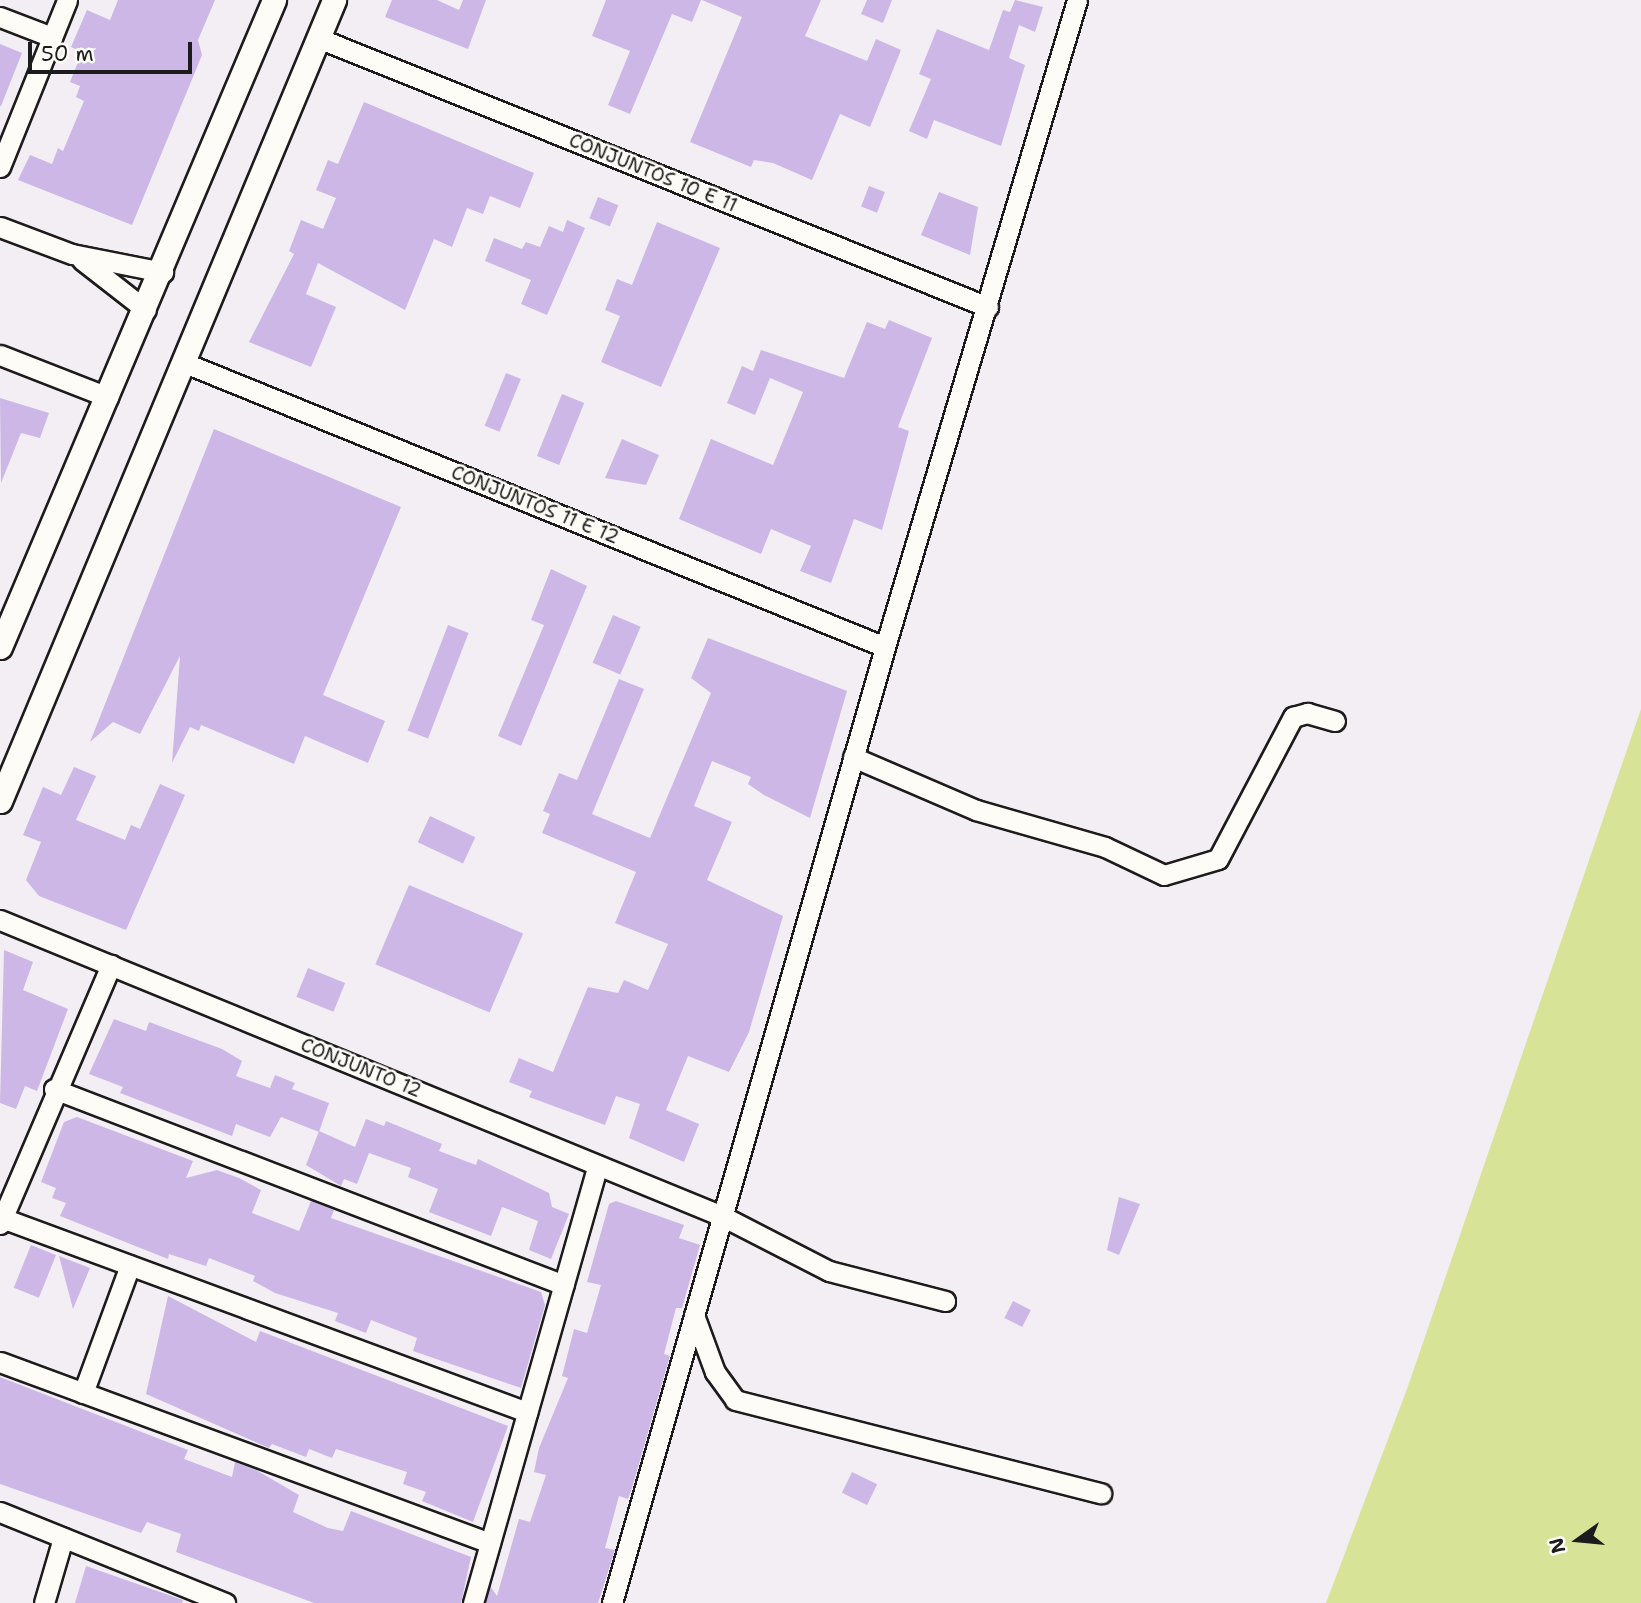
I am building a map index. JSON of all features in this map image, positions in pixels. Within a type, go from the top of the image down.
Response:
[{"type":"street","points":[[0,167],[67,0]]},
{"type":"street","points":[[0,647],[163,272],[274,0]]},
{"type":"street","points":[[0,801],[185,363],[334,0]]},
{"type":"street","points":[[612,1603],[884,647],[988,307],[1077,0]]},
{"type":"street","points":[[0,17],[52,37]]},
{"type":"street","name":"CONJUNTOS 10 E 11","points":[[318,38],[988,307]]},
{"type":"street","points":[[0,227],[72,254],[163,272]]},
{"type":"street","points":[[72,254],[146,310]]},
{"type":"street","points":[[0,355],[108,397]]},
{"type":"street","name":"CONJUNTOS 11 E 12","points":[[185,363],[884,647]]},
{"type":"street","points":[[853,757],[976,810],[1105,847],[1164,875],[1218,859],[1293,717],[1307,713],[1335,721]]},
{"type":"street","name":"CONJUNTO 12","points":[[0,920],[722,1216],[829,1271],[945,1301]]},
{"type":"street","points":[[111,965],[54,1089],[1,1221],[130,1265],[527,1412]]},
{"type":"street","points":[[54,1089],[564,1285]]},
{"type":"street","points":[[473,1603],[598,1165]]},
{"type":"street","points":[[83,1393],[130,1265]]},
{"type":"street","points":[[694,1315],[715,1372],[735,1400],[1101,1493]]},
{"type":"street","points":[[0,1362],[490,1543]]},
{"type":"street","points":[[0,1512],[193,1597],[225,1603]]},
{"type":"street","points":[[44,1603],[63,1538]]},
{"type":"green space","points":[[1641,709],[1641,1603],[1326,1603],[1407,1389]]},
{"type":"building","points":[[118,0],[215,0],[198,40],[202,55],[132,225],[18,180],[30,155],[52,164],[58,148],[63,151],[84,101],[76,97],[80,86],[70,82],[82,52],[71,47],[87,10],[110,20]]},
{"type":"building","points":[[392,0],[437,0],[459,10],[463,0],[486,0],[468,49],[385,17]]},
{"type":"building","points":[[606,0],[701,0],[692,22],[672,14],[630,114],[608,105],[630,51],[592,36]]},
{"type":"building","points":[[702,0],[821,0],[805,36],[867,61],[876,39],[901,50],[870,127],[840,114],[812,180],[773,163],[754,160],[751,167],[690,142],[742,17]]},
{"type":"building","points":[[867,0],[892,0],[883,23],[861,14]]},
{"type":"building","points":[[1015,0],[1043,7],[1035,32],[1019,25],[1009,58],[1025,65],[1001,146],[934,120],[927,139],[909,131],[931,79],[919,74],[937,29],[989,50],[1003,10],[1010,12]]},
{"type":"building","points":[[0,44],[22,53],[1,106],[0,106]]},
{"type":"building","points":[[364,102],[534,173],[520,208],[490,196],[483,214],[467,208],[452,247],[434,239],[405,310],[318,263],[306,294],[336,307],[311,367],[249,342],[294,254],[289,251],[301,220],[323,229],[336,198],[316,190],[328,160],[338,164]]},
{"type":"building","points":[[869,186],[885,192],[877,213],[861,207]]},
{"type":"building","points":[[939,192],[978,207],[970,255],[921,235]]},
{"type":"building","points":[[598,197],[618,205],[610,227],[589,218]]},
{"type":"building","points":[[567,220],[585,228],[547,315],[521,304],[531,280],[485,261],[494,238],[522,249],[526,242],[540,247],[549,226],[563,232]]},
{"type":"building","points":[[657,222],[720,248],[661,387],[601,362],[620,316],[605,310],[617,279],[632,285]]},
{"type":"building","points":[[889,320],[932,338],[898,427],[909,431],[882,530],[854,519],[831,583],[800,571],[811,546],[771,529],[761,554],[679,519],[711,439],[773,465],[803,392],[770,378],[755,415],[727,403],[742,366],[753,371],[761,350],[844,378],[867,322],[885,329]]},
{"type":"building","points":[[506,373],[521,379],[499,432],[485,426]]},
{"type":"building","points":[[562,394],[584,403],[559,465],[537,456]]},
{"type":"building","points":[[0,398],[49,413],[40,438],[21,433],[1,483]]},
{"type":"building","points":[[214,429],[401,507],[323,695],[385,721],[368,763],[305,736],[294,764],[201,725],[199,731],[190,727],[172,763],[180,656],[140,734],[113,722],[90,742]]},
{"type":"building","points":[[622,439],[659,455],[646,485],[605,478]]},
{"type":"building","points":[[551,569],[587,586],[521,746],[498,736],[544,625],[531,620]]},
{"type":"building","points":[[613,615],[641,627],[620,675],[593,663]]},
{"type":"building","points":[[448,625],[469,633],[428,738],[408,730]]},
{"type":"building","points":[[708,638],[847,691],[810,818],[748,784],[751,777],[712,761],[694,806],[732,822],[707,880],[783,916],[749,1032],[729,1072],[688,1056],[666,1110],[699,1124],[684,1162],[629,1138],[640,1104],[616,1096],[605,1125],[529,1097],[532,1091],[509,1082],[519,1058],[553,1072],[588,987],[618,993],[624,980],[648,990],[668,944],[615,923],[636,872],[542,833],[550,814],[543,811],[559,773],[577,780],[619,679],[644,689],[592,814],[650,838],[711,693],[691,678]]},
{"type":"building","points":[[74,767],[96,776],[76,820],[125,840],[131,825],[140,829],[160,784],[185,795],[126,930],[39,896],[26,880],[41,842],[23,835],[43,787],[61,795]]},
{"type":"building","points":[[430,816],[475,837],[463,863],[418,842]]},
{"type":"building","points":[[409,885],[523,933],[490,1013],[375,964]]},
{"type":"building","points":[[4,950],[33,962],[23,990],[68,1009],[37,1091],[25,1086],[16,1109],[0,1103]]},
{"type":"building","points":[[308,968],[345,983],[333,1012],[296,997]]},
{"type":"building","points":[[114,1019],[146,1031],[149,1022],[222,1049],[242,1061],[236,1076],[270,1088],[275,1075],[295,1083],[292,1089],[329,1103],[319,1132],[281,1117],[270,1137],[236,1124],[232,1136],[120,1093],[123,1087],[89,1074]]},
{"type":"building","points":[[77,1117],[193,1161],[186,1178],[217,1170],[239,1178],[261,1190],[252,1213],[299,1231],[311,1201],[334,1210],[331,1218],[541,1292],[545,1305],[521,1388],[413,1351],[417,1338],[371,1320],[366,1333],[335,1321],[338,1313],[275,1293],[253,1281],[255,1276],[209,1258],[206,1266],[169,1254],[168,1259],[60,1216],[66,1203],[52,1198],[56,1188],[41,1182],[64,1122]]},
{"type":"building","points":[[366,1119],[384,1126],[386,1121],[442,1144],[439,1151],[476,1165],[478,1159],[549,1193],[552,1207],[569,1214],[551,1259],[529,1250],[538,1221],[502,1207],[491,1236],[429,1212],[438,1189],[408,1177],[411,1168],[369,1153],[357,1184],[344,1179],[341,1186],[306,1165],[319,1131],[355,1147]]},
{"type":"building","points":[[1119,1197],[1140,1204],[1119,1255],[1107,1250]]},
{"type":"building","points":[[616,1201],[684,1225],[679,1238],[700,1245],[682,1308],[676,1308],[664,1354],[670,1356],[632,1488],[628,1499],[619,1496],[605,1548],[615,1550],[598,1603],[486,1603],[490,1586],[497,1596],[519,1519],[530,1522],[546,1475],[534,1472],[539,1448],[568,1378],[562,1376],[574,1329],[587,1333],[601,1285],[587,1282],[609,1204]]},
{"type":"building","points":[[31,1245],[56,1255],[39,1298],[14,1288]]},
{"type":"building","points":[[59,1256],[90,1268],[73,1309]]},
{"type":"building","points":[[168,1296],[256,1342],[260,1331],[508,1426],[473,1522],[422,1501],[426,1492],[403,1484],[407,1472],[336,1449],[332,1458],[309,1449],[306,1457],[272,1444],[269,1448],[146,1394]]},
{"type":"building","points":[[1013,1301],[1031,1310],[1022,1327],[1004,1318]]},
{"type":"building","points":[[0,1377],[188,1450],[184,1459],[232,1477],[235,1462],[256,1470],[299,1495],[293,1512],[328,1528],[343,1531],[351,1511],[471,1557],[461,1603],[314,1603],[176,1552],[181,1534],[147,1522],[141,1533],[0,1484]]},
{"type":"building","points":[[852,1472],[877,1484],[867,1505],[842,1493]]},
{"type":"building","points":[[86,1566],[183,1600],[182,1603],[75,1603]]}]
